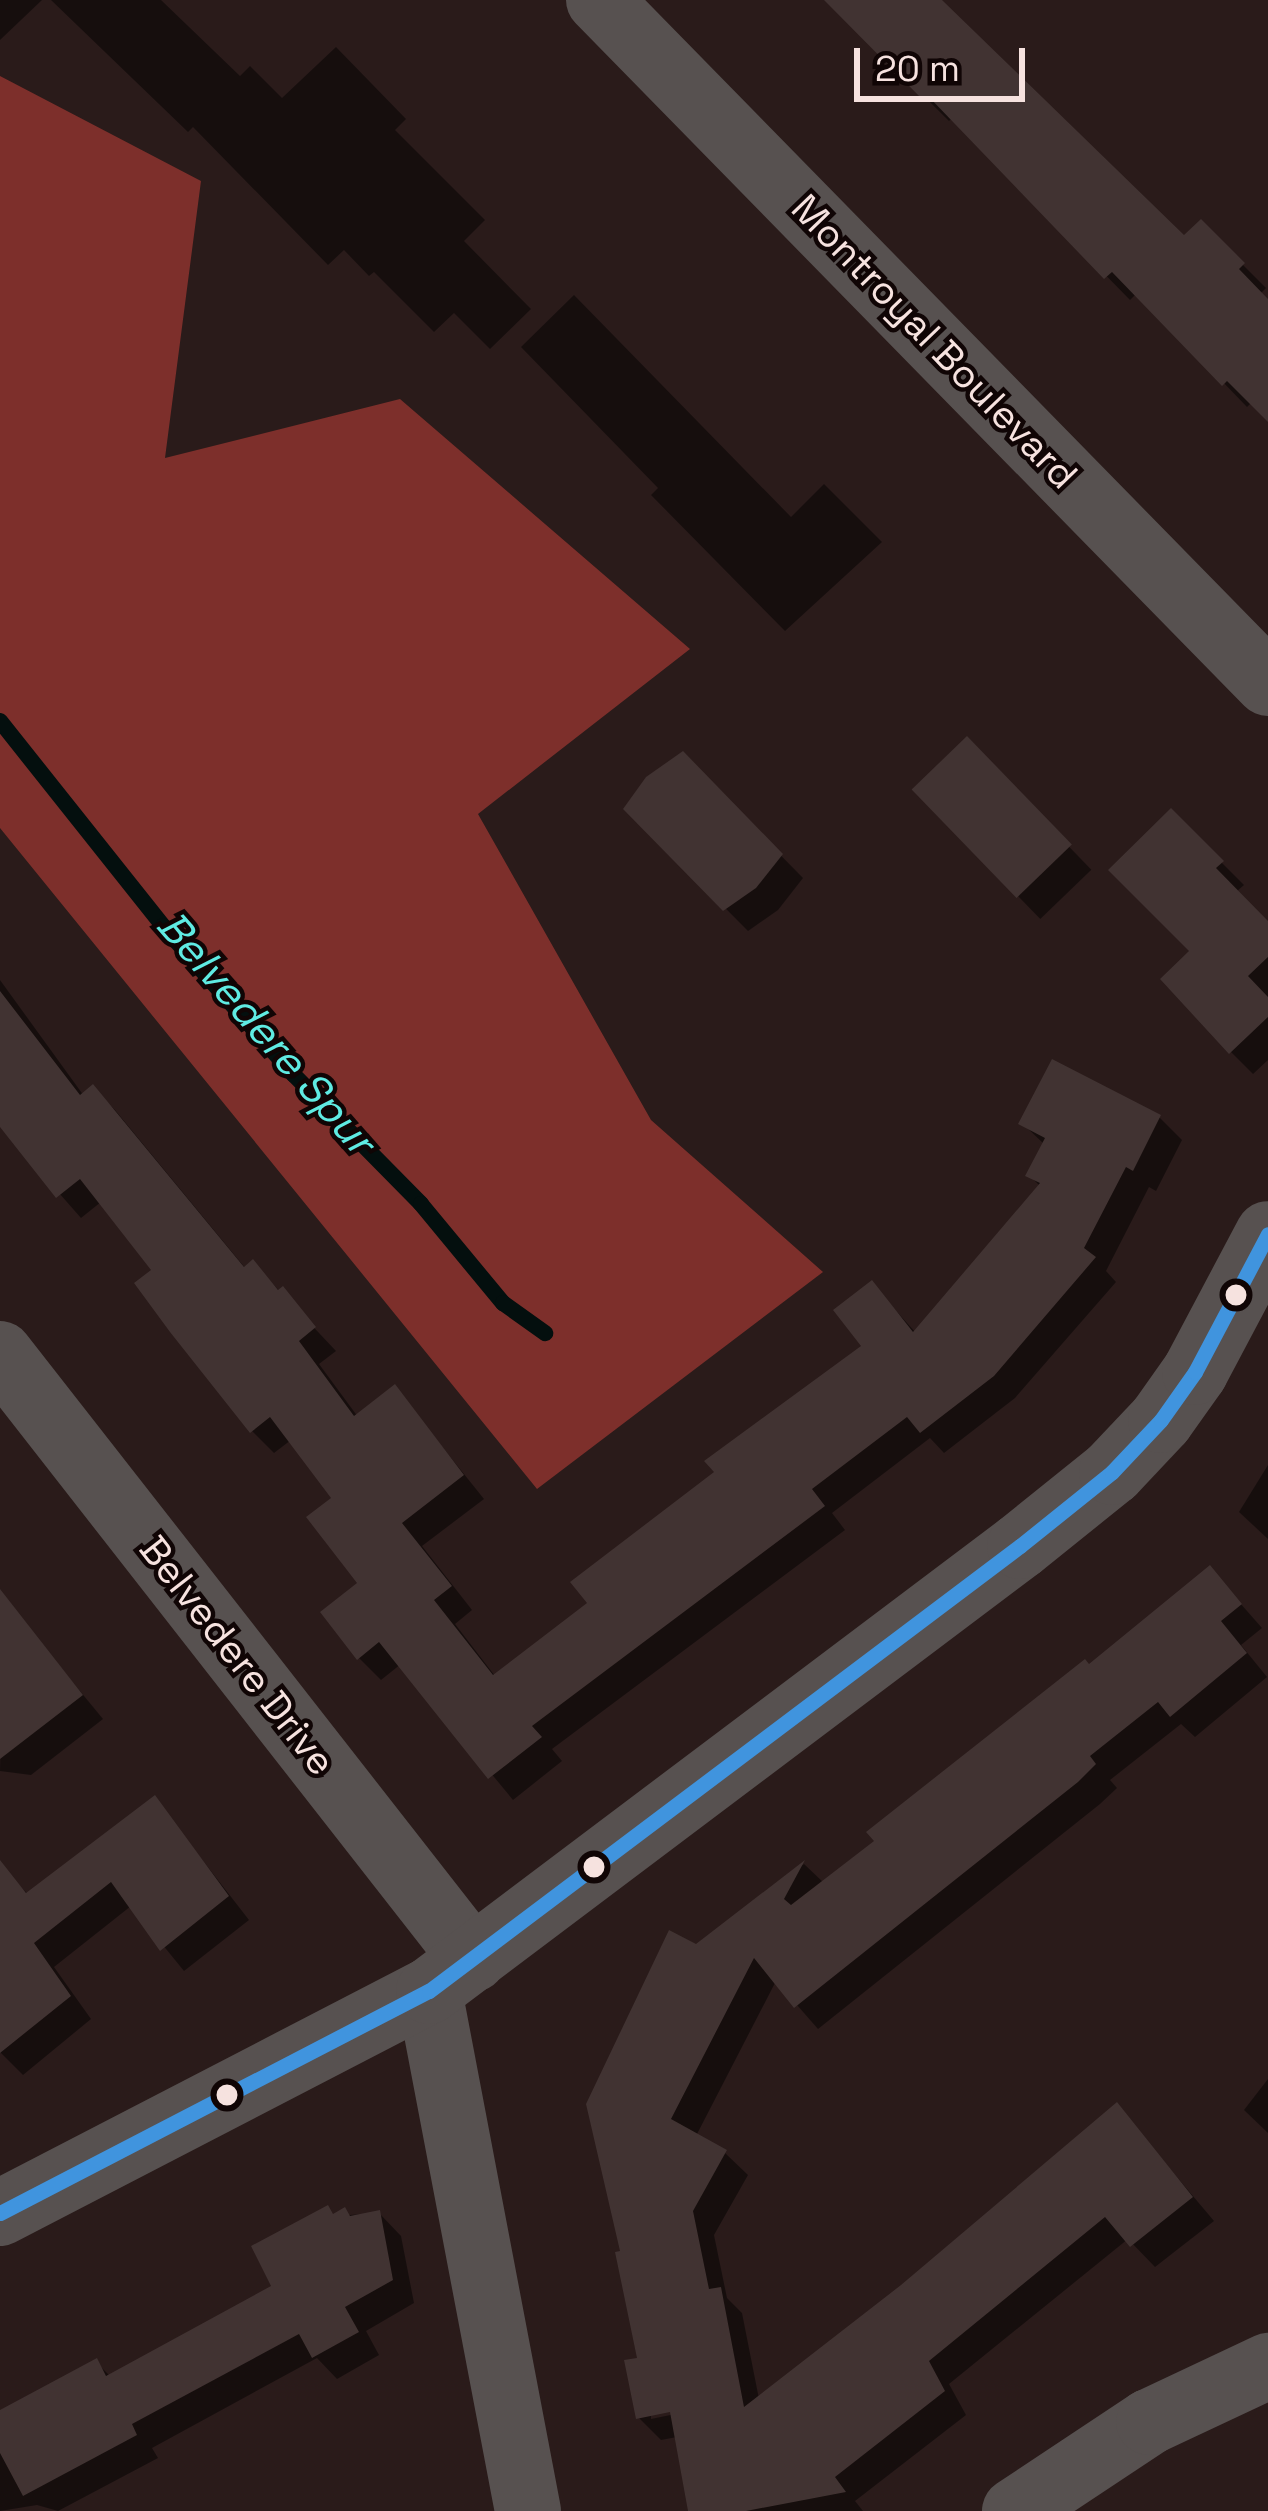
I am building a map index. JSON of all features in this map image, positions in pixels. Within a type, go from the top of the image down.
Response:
[{"type":"street","name":"Montroyal Boulevard","points":[[599,0],[1268,683]]},
{"type":"street","points":[[0,2213],[451,1975],[1112,1472],[1151,1432],[1195,1372],[1268,1234]]},
{"type":"street","name":"Belvedere Drive","points":[[0,1354],[451,1975],[528,2511]]},
{"type":"street","points":[[1016,2511],[1149,2422],[1268,2366]]},
{"type":"shaded area","points":[[0,76],[201,181],[165,458],[400,399],[690,649],[478,814],[651,1120],[823,1272],[537,1489],[0,828]]},
{"type":"building","points":[[824,0],[942,0],[1184,235],[1201,219],[1245,263],[1239,269],[1268,299],[1268,422],[1227,381],[1222,386],[1112,272],[1104,279],[928,96],[923,100]]},
{"type":"building","points":[[967,736],[1072,845],[1017,898],[912,789]]},
{"type":"building","points":[[683,751],[783,854],[756,888],[723,911],[623,809],[646,777]]},
{"type":"building","points":[[1171,808],[1224,861],[1216,868],[1268,921],[1268,957],[1248,976],[1268,997],[1268,1017],[1229,1054],[1160,979],[1189,951],[1108,870]]},
{"type":"building","points":[[0,991],[80,1095],[93,1084],[244,1267],[253,1259],[278,1290],[283,1286],[316,1327],[299,1341],[354,1416],[395,1384],[464,1475],[402,1523],[452,1586],[434,1600],[493,1675],[587,1603],[570,1582],[714,1472],[704,1461],[861,1346],[833,1310],[872,1280],[913,1332],[1040,1183],[1025,1176],[1045,1138],[1018,1124],[1052,1059],[1161,1115],[1133,1171],[1126,1167],[1084,1248],[1096,1257],[994,1376],[920,1433],[907,1417],[812,1489],[825,1506],[532,1726],[542,1737],[488,1779],[379,1642],[357,1660],[320,1612],[357,1583],[306,1517],[331,1498],[270,1417],[250,1433],[170,1332],[134,1283],[151,1270],[80,1179],[56,1198],[0,1127]]},
{"type":"building","points":[[1210,1565],[1242,1604],[1221,1621],[1247,1653],[1170,1717],[1158,1702],[1090,1756],[1096,1764],[1078,1782],[794,2008],[754,1958],[671,2119],[727,2150],[693,2211],[709,2289],[721,2287],[744,2407],[901,2285],[1117,2102],[1193,2197],[1130,2247],[1105,2217],[929,2361],[945,2391],[835,2477],[846,2492],[746,2511],[688,2511],[670,2412],[636,2419],[624,2360],[637,2358],[615,2252],[620,2251],[586,2104],[669,1930],[696,1944],[805,1860],[784,1899],[791,1905],[874,1841],[866,1832],[1085,1659],[1089,1664]]},
{"type":"building","points":[[0,1589],[83,1695],[0,1759]]},
{"type":"building","points":[[155,1795],[229,1896],[160,1951],[111,1882],[34,1943],[71,1996],[0,2053],[0,1860],[26,1893]]},
{"type":"building","points":[[328,2205],[333,2214],[345,2207],[350,2216],[380,2210],[393,2280],[345,2307],[359,2332],[312,2358],[299,2334],[132,2424],[137,2435],[23,2496],[0,2453],[0,2410],[97,2358],[106,2376],[271,2286],[251,2246]]},
{"type":"waterway","name":"Belvedere Spur","points":[[0,721],[163,926],[294,1075],[421,1204],[503,1303],[545,1333]]},
{"type":"transit line","points":[[0,2213],[429,1991],[1020,1546],[1112,1472],[1161,1420],[1195,1372],[1268,1234]]}]
